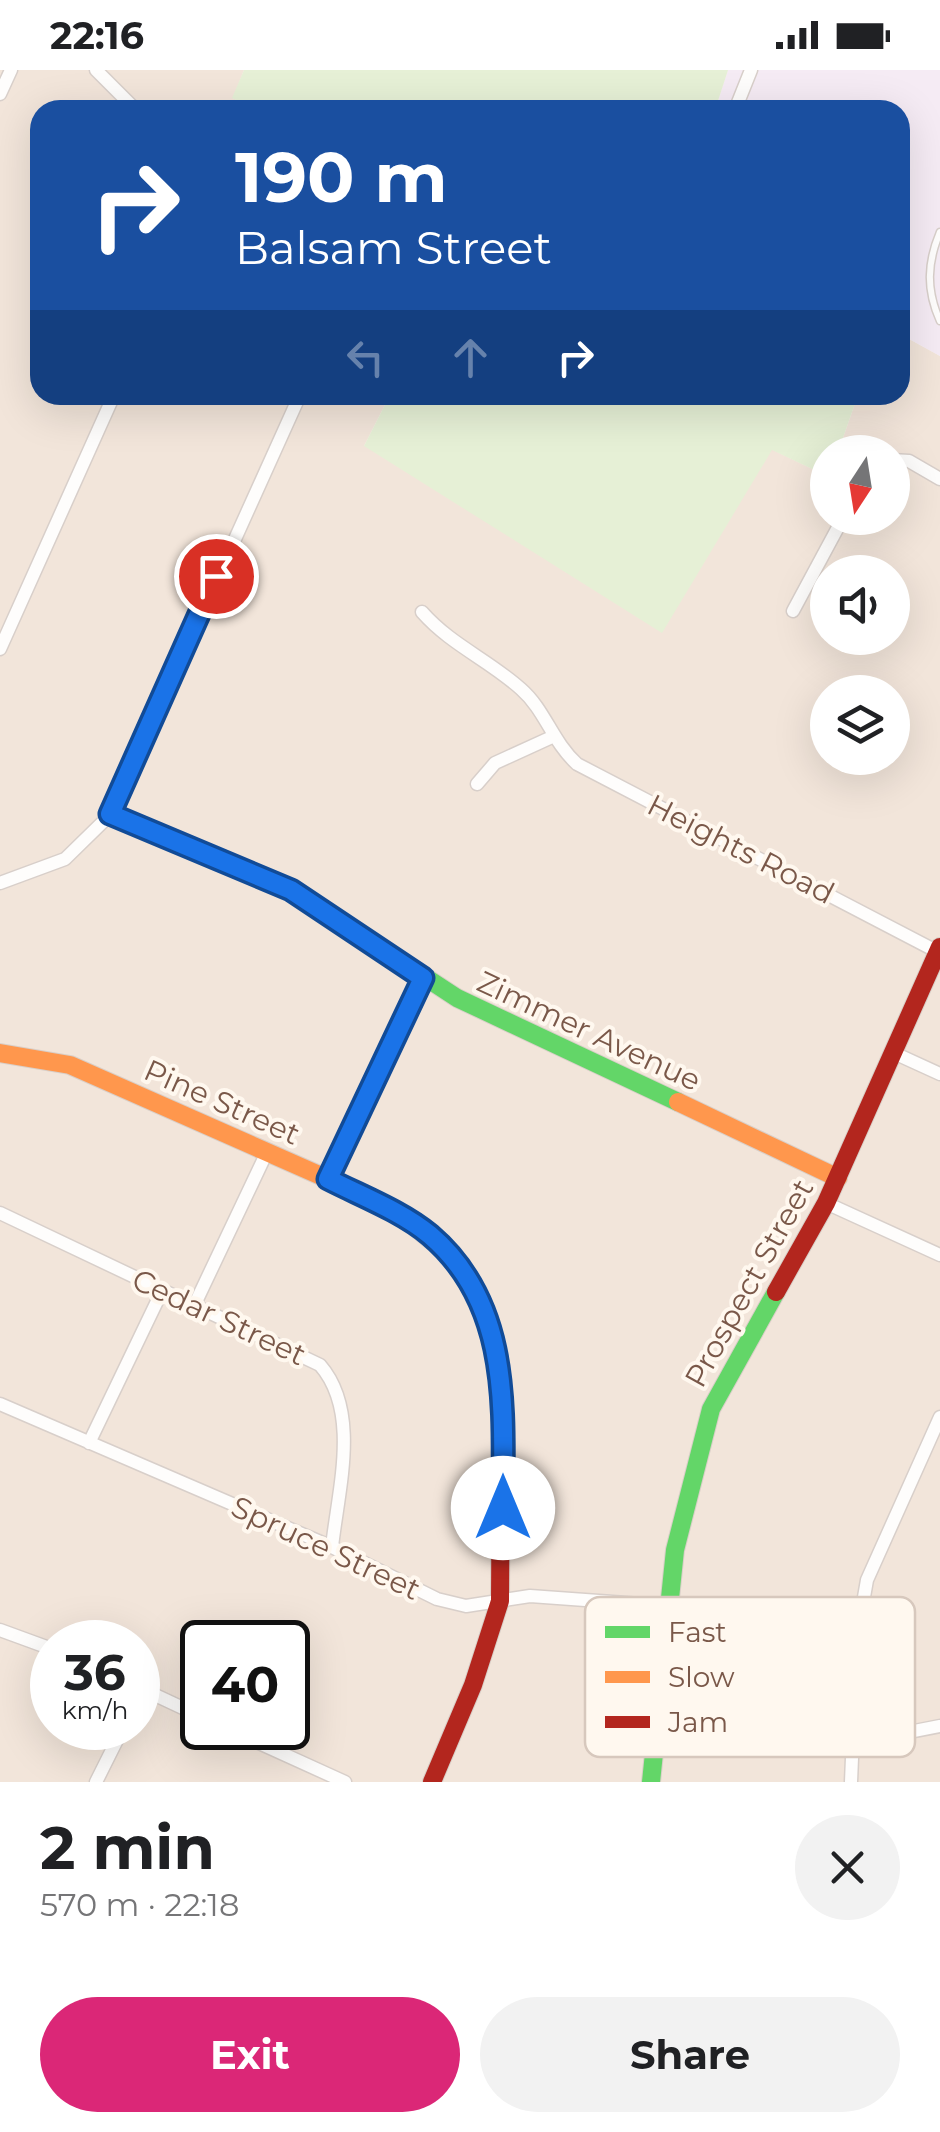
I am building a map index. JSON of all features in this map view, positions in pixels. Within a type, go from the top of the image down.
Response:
[{"type":"street","points":[[0,94],[10,70]]},
{"type":"street","points":[[96,70],[126,100]]},
{"type":"street","points":[[739,100],[750,70]]},
{"type":"street","points":[[0,649],[110,405]]},
{"type":"street","points":[[0,883],[65,859],[110,814],[295,405]]},
{"type":"street","points":[[910,462],[940,479]]},
{"type":"street","points":[[793,611],[834,535]]},
{"type":"street","name":"Heights Road","points":[[422,612],[445,638],[520,687],[537,705],[552,737],[577,764],[939,950]]},
{"type":"street","points":[[477,784],[495,763],[552,737]]},
{"type":"street","name":"Zimmer Avenue","points":[[110,814],[291,890],[423,978],[498,1020],[838,1178]]},
{"type":"street","name":"Prospect Street","points":[[669,1597],[682,1511],[711,1408],[826,1203],[939,950]]},
{"type":"street","points":[[328,1179],[423,978]]},
{"type":"street","points":[[894,1053],[940,1074]]},
{"type":"street","name":"Pine Street","points":[[0,1054],[31,1055],[70,1065],[328,1179],[428,1234],[466,1277],[490,1326],[502,1379],[500,1601],[473,1685],[432,1782]]},
{"type":"street","points":[[194,1306],[266,1152]]},
{"type":"street","points":[[826,1203],[940,1255]]},
{"type":"street","name":"Cedar Street","points":[[0,1213],[162,1292],[306,1355],[330,1377],[342,1397],[344,1418],[332,1548]]},
{"type":"street","points":[[89,1443],[162,1292]]},
{"type":"street","name":"Spruce Street","points":[[0,1404],[332,1548],[437,1598],[466,1606],[565,1596],[585,1598]]},
{"type":"street","points":[[864,1597],[867,1580],[940,1418]]},
{"type":"street","points":[[0,1630],[30,1640]]},
{"type":"street","points":[[915,1731],[940,1726]]},
{"type":"street","points":[[96,1782],[112,1750]]},
{"type":"street","points":[[274,1750],[345,1782]]},
{"type":"street","name":"Prospect Street","points":[[651,1782],[653,1757]]},
{"type":"street","points":[[851,1782],[852,1757]]},
{"type":"lane","points":[[940,232],[932,250],[928,284],[940,320]]},
{"type":"shaded area","points":[[0,70],[244,70],[233,98],[237,100],[30,100],[30,405],[385,405],[364,446],[773,450],[810,468],[810,535],[910,535],[910,435],[844,435],[854,405],[910,405],[910,340],[940,356],[940,1782],[0,1782]]},
{"type":"shaded area","points":[[728,70],[940,70],[940,356],[910,340],[910,100],[718,100]]},
{"type":"green space","points":[[244,70],[728,70],[718,100],[232,98]]},
{"type":"green space","points":[[385,405],[854,405],[844,435],[810,435],[810,468],[772,450],[662,633],[364,446]]},
{"type":"traffic: fast","points":[[111,814],[291,889],[457,998],[678,1102]]},
{"type":"traffic: fast","points":[[670,1597],[675,1550],[711,1409],[776,1292]]},
{"type":"traffic: fast","points":[[651,1782],[654,1757]]},
{"type":"traffic: slow","points":[[0,1053],[70,1065],[328,1179],[404,1218],[447,1253],[480,1301],[502,1379],[501,1440]]},
{"type":"traffic: slow","points":[[678,1102],[838,1178]]},
{"type":"traffic: jam","points":[[776,1292],[826,1203],[940,947]]},
{"type":"traffic: jam","points":[[432,1782],[473,1685],[500,1601],[501,1440]]},
{"type":"route","points":[[216,576],[110,814],[291,890],[336,916],[423,978],[328,1179],[428,1234],[448,1253],[480,1301],[498,1352],[502,1379],[503,1508]]}]
